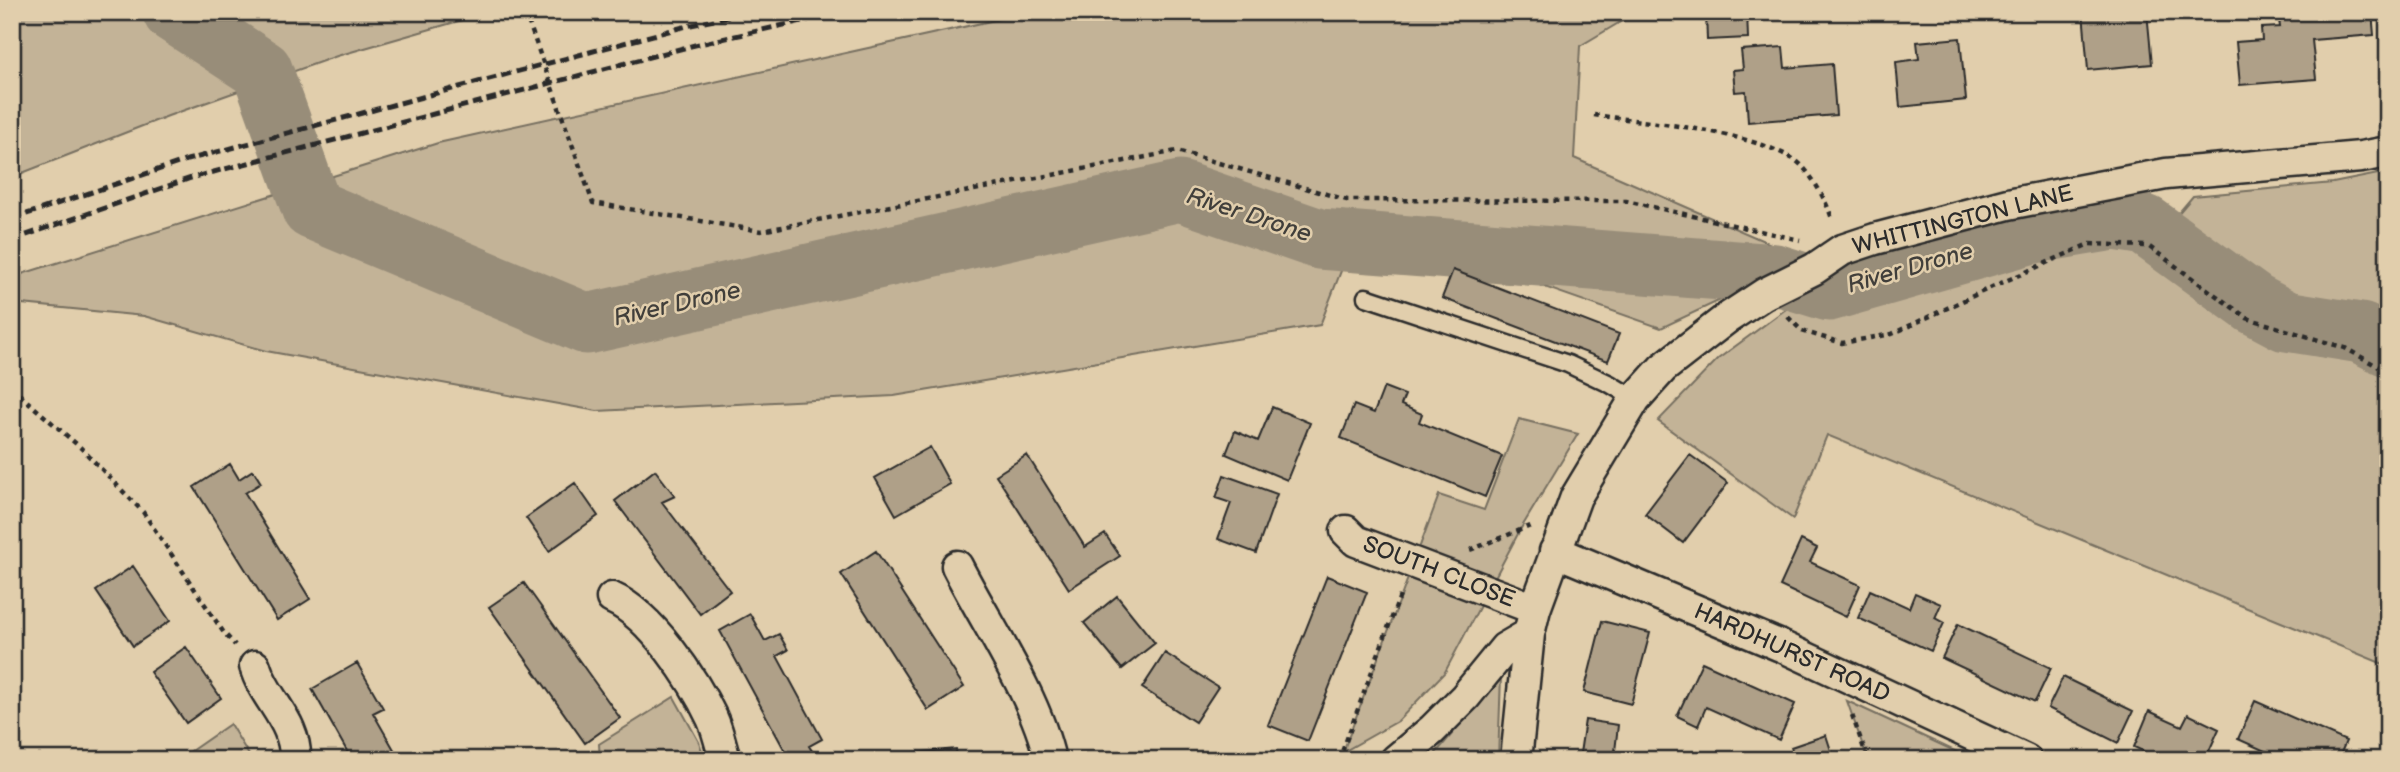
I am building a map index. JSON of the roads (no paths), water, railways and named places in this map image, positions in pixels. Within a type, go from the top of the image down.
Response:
[{"type":"street","name":"WHITTINGTON LANE","points":[[1516,760],[1532,622],[1576,497],[1635,399],[1663,368],[1726,319],[1764,294],[1825,261],[1875,239],[2008,204],[2166,174],[2361,157],[2388,152]]},
{"type":"street","name":"SOUTH CLOSE","points":[[1346,531],[1356,541],[1420,565],[1532,622]]},
{"type":"street","name":"HARDHURST ROAD","points":[[1555,551],[1781,646],[2026,760]]},
{"type":"street","points":[[957,566],[1019,681],[1047,746],[1050,760]]},
{"type":"street","points":[[612,598],[629,606],[651,625],[712,719],[725,760]]},
{"type":"street","points":[[1396,760],[1465,698],[1505,648],[1532,622]]},
{"type":"street","points":[[255,666],[259,681],[290,729],[295,760]]},
{"type":"lane","points":[[1366,297],[1568,364],[1635,399]]},
{"type":"waterway","name":"River Drone","points":[[173,12],[262,70],[312,209],[587,324],[1180,191],[1319,239],[1775,274],[1829,291],[2029,234],[2114,220],[2145,225],[2254,304],[2286,321],[2361,333],[2388,346]]},
{"type":"railway","points":[[12,219],[187,160],[687,26],[750,12]]},
{"type":"railway","points":[[12,240],[191,178],[695,45],[842,12]]}]
